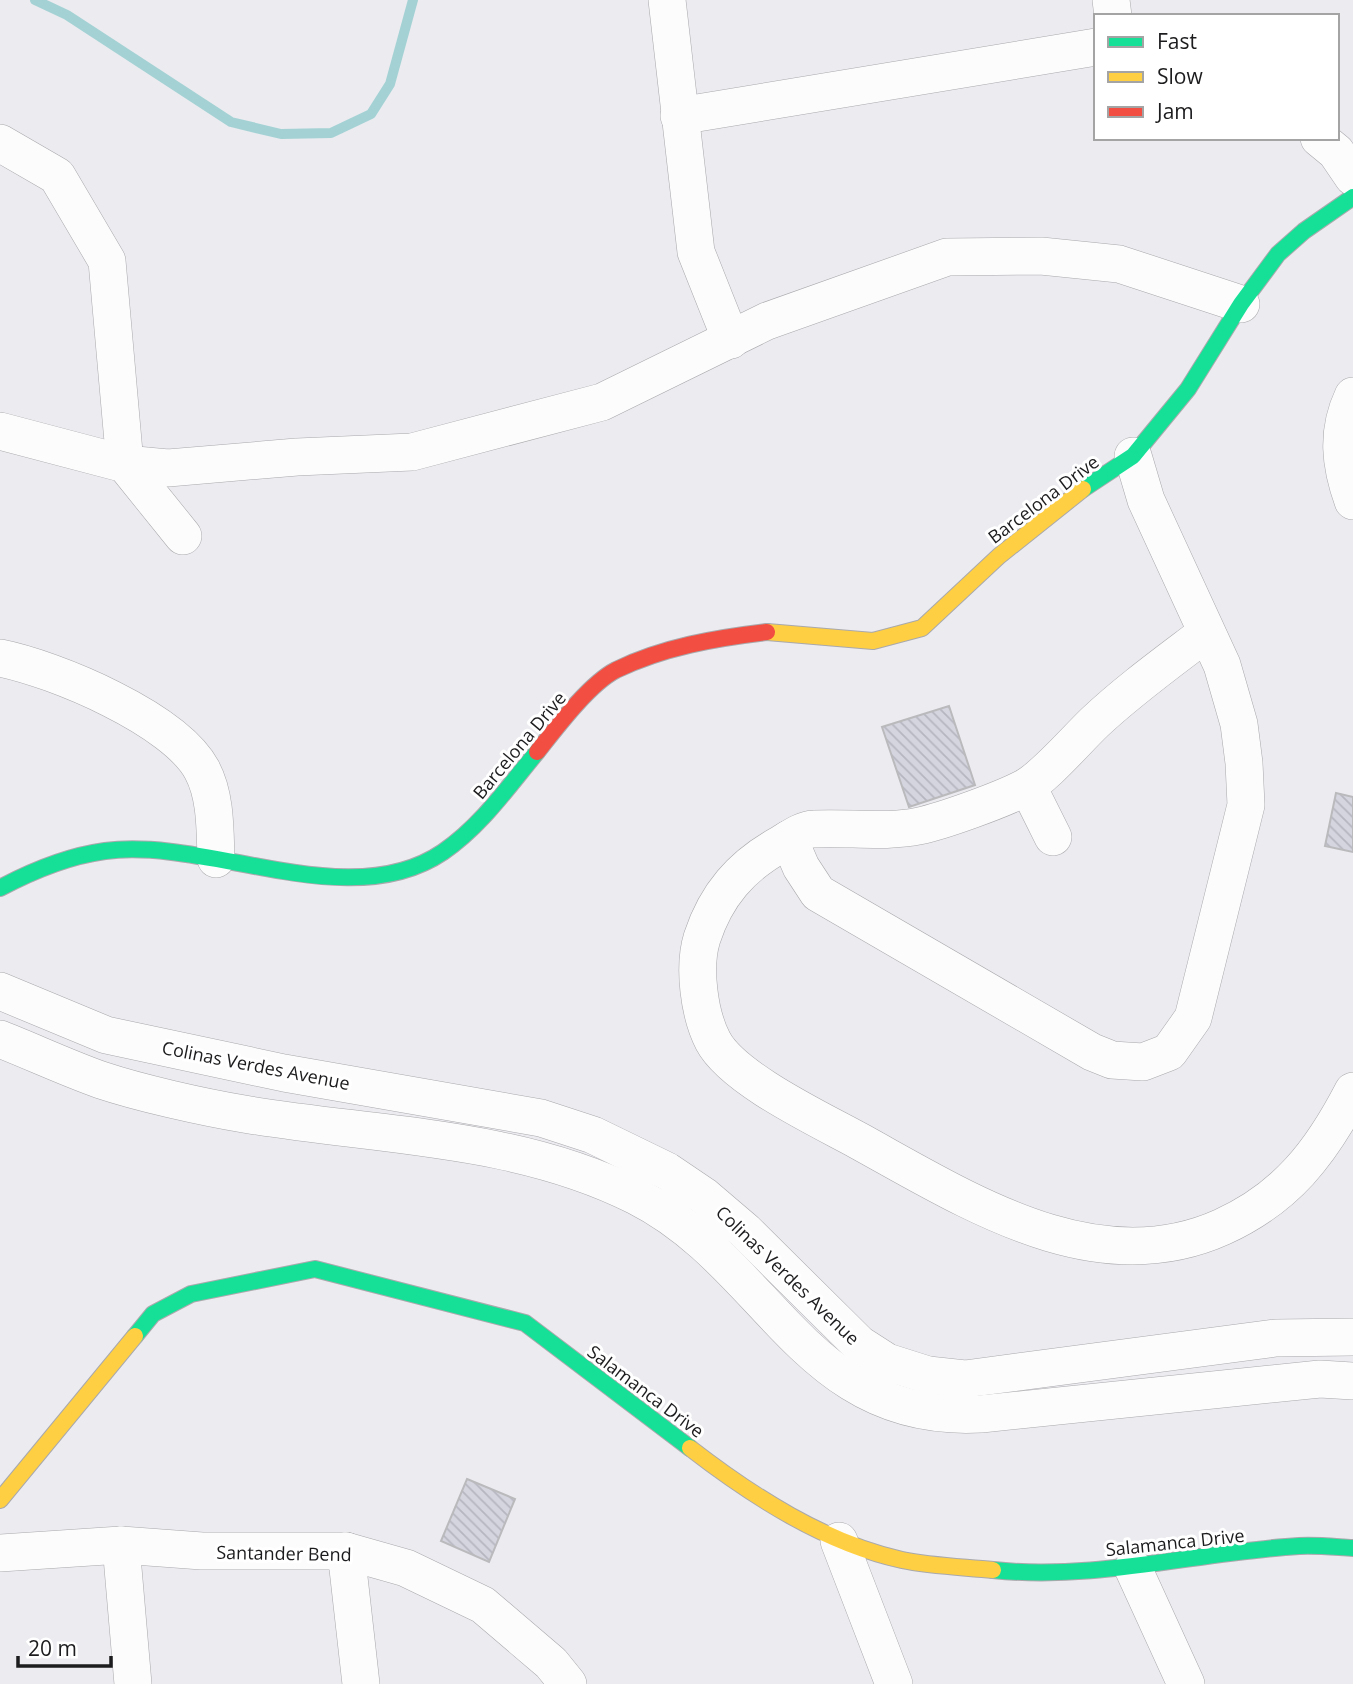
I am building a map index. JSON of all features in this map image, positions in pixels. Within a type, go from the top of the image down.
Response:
[{"type":"street","points":[[667,0],[696,253],[731,340]]},
{"type":"street","points":[[679,116],[1094,47]]},
{"type":"street","points":[[1321,140],[1336,152],[1353,177]]},
{"type":"street","points":[[0,143],[57,176],[107,261],[124,464],[183,536]]},
{"type":"street","name":"Barcelona Drive","points":[[0,888],[34,870],[104,851],[146,850],[358,878],[397,873],[441,853],[476,824],[573,708],[614,671],[706,639],[768,632],[873,641],[922,628],[999,556],[1086,487],[1133,456],[1188,388],[1241,304],[1278,254],[1304,231],[1353,197]]},
{"type":"street","points":[[0,431],[124,464],[168,468],[298,457],[412,452],[602,402],[767,321],[858,286],[947,257],[1041,256],[1119,264],[1241,304]]},
{"type":"street","points":[[1353,397],[1340,438],[1343,473],[1353,501]]},
{"type":"street","points":[[789,839],[801,867],[818,893],[1067,1039],[1112,1060],[1143,1062],[1170,1052],[1193,1018],[1246,805],[1239,724],[1222,665],[1146,500],[1133,456]]},
{"type":"street","points":[[1206,633],[1098,719],[1028,787],[919,826],[847,830],[809,828],[762,854],[732,880],[714,905],[700,943],[699,977],[704,1013],[713,1041],[727,1060],[779,1097],[937,1185],[1027,1226],[1113,1247],[1160,1247],[1207,1234],[1272,1200],[1328,1140],[1353,1091]]},
{"type":"street","points":[[0,658],[54,674],[131,709],[161,728],[192,755],[203,770],[213,803],[216,859]]},
{"type":"street","points":[[1028,787],[1054,837]]},
{"type":"street","name":"Colinas Verdes Avenue","points":[[0,991],[106,1035],[284,1073],[541,1118],[593,1135],[667,1171],[704,1196],[745,1231],[859,1344],[887,1362],[928,1376],[965,1379],[1276,1338],[1353,1337]]},
{"type":"street","name":"Colinas Verdes Avenue","points":[[0,1039],[102,1080],[228,1111],[525,1154],[617,1186],[659,1208],[695,1232],[734,1270],[791,1334],[835,1374],[871,1395],[916,1411],[951,1416],[981,1414],[1320,1379],[1353,1381]]},
{"type":"street","name":"Salamanca Drive","points":[[0,1500],[153,1314],[191,1294],[315,1269],[525,1323],[728,1477],[839,1541],[903,1560],[1021,1573],[1133,1568],[1300,1546],[1353,1548]]},
{"type":"street","points":[[839,1541],[894,1684]]},
{"type":"street","points":[[121,1545],[134,1684]]},
{"type":"street","name":"Santander Bend","points":[[0,1553],[121,1545],[202,1552],[345,1551],[406,1568],[483,1605],[551,1662],[568,1684]]},
{"type":"street","points":[[345,1551],[361,1684]]},
{"type":"street","points":[[1133,1568],[1186,1684]]},
{"type":"building","points":[[949,706],[975,785],[909,807],[882,727]]},
{"type":"building","points":[[1336,793],[1353,797],[1353,852],[1325,846]]},
{"type":"building","points":[[467,1479],[515,1499],[489,1562],[441,1541]]},
{"type":"waterway","points":[[35,0],[67,15],[231,122],[281,134],[331,133],[371,114],[390,84],[413,0]]},
{"type":"traffic: fast","points":[[1083,489],[1133,456],[1188,389],[1241,304],[1278,254],[1304,231],[1353,197]]},
{"type":"traffic: fast","points":[[0,888],[51,865],[77,856],[105,851],[146,850],[189,854],[322,876],[365,877],[406,870],[457,842],[493,805],[537,752]]},
{"type":"traffic: fast","points":[[135,1336],[153,1314],[191,1294],[315,1269],[525,1323],[690,1448]]},
{"type":"traffic: fast","points":[[993,1570],[1070,1572],[1261,1549],[1299,1546],[1353,1548]]},
{"type":"traffic: slow","points":[[767,632],[873,641],[922,628],[999,556],[1083,489]]},
{"type":"traffic: slow","points":[[0,1500],[135,1336]]},
{"type":"traffic: slow","points":[[690,1448],[790,1516],[845,1542],[902,1560],[993,1570]]},
{"type":"traffic: jam","points":[[537,752],[584,696],[616,670],[652,655],[690,645],[767,632]]}]
